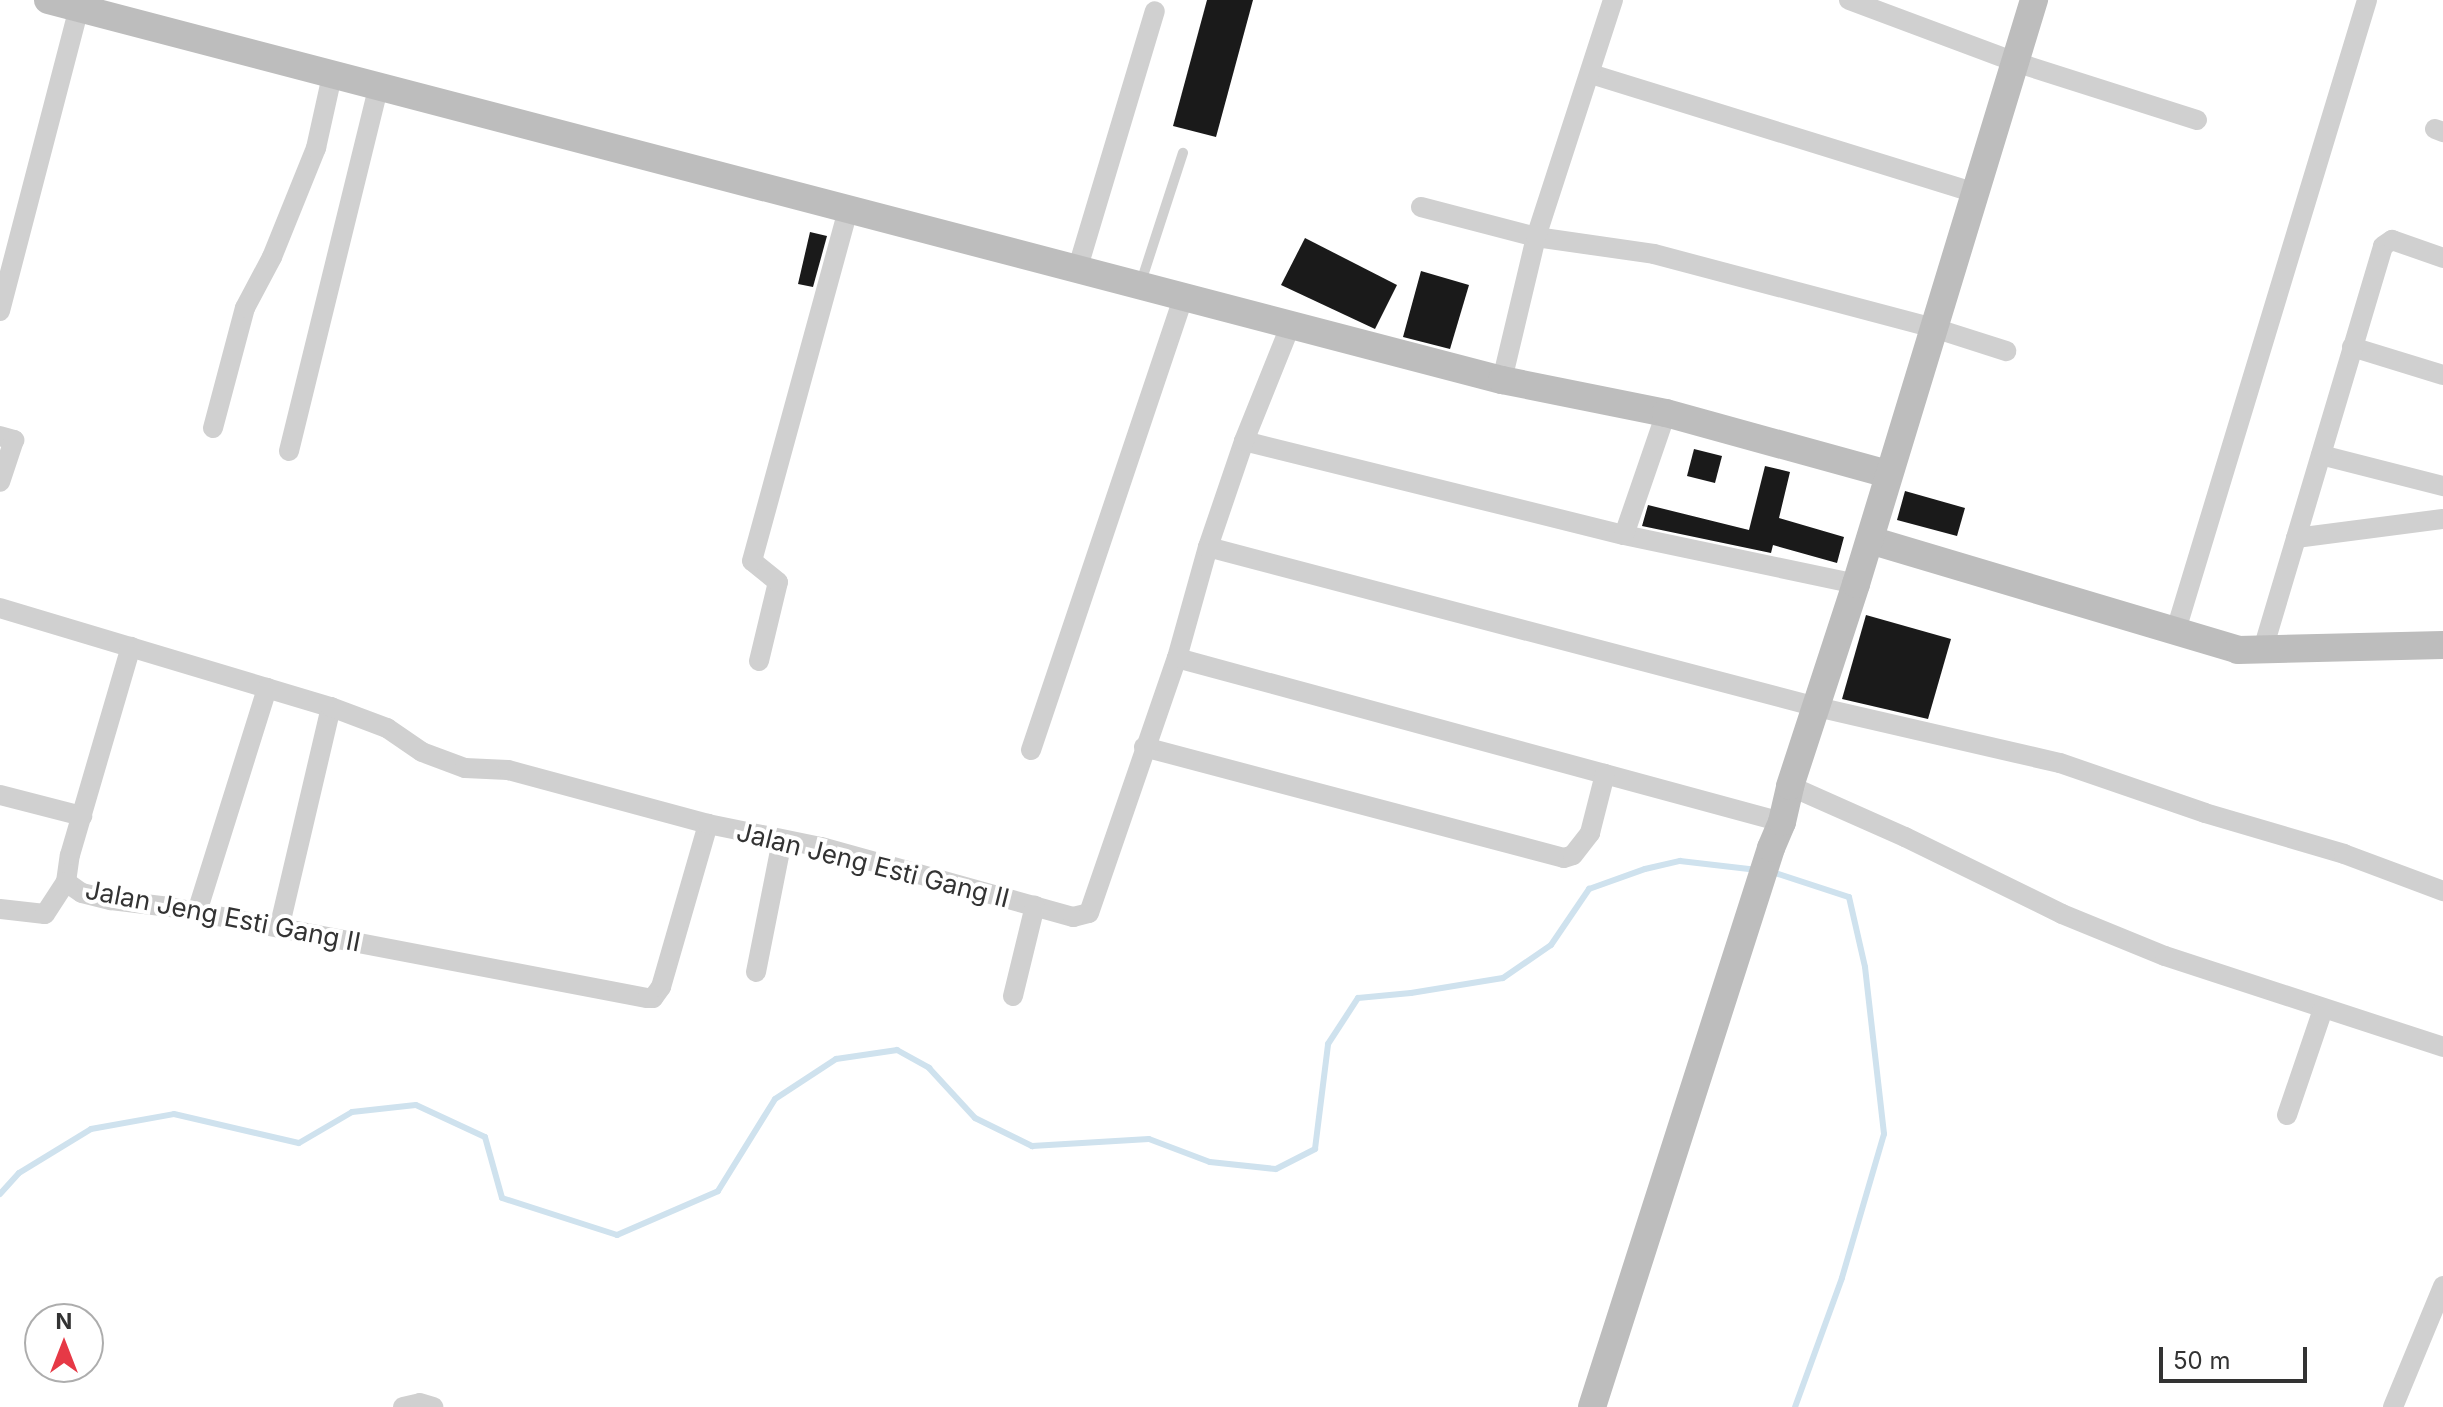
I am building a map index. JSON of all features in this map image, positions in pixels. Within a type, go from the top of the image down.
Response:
[{"type":"street","points":[[48,0],[1502,380],[1666,413],[1888,474]]},
{"type":"street","points":[[1502,380],[1536,237],[1613,0]]},
{"type":"street","points":[[1849,0],[2015,62],[2197,120]]},
{"type":"street","points":[[1592,1407],[1870,540],[2034,0]]},
{"type":"street","points":[[2176,630],[2367,0]]},
{"type":"street","points":[[0,311],[79,8]]},
{"type":"street","points":[[1078,267],[1155,11]]},
{"type":"street","points":[[1591,74],[1976,193]]},
{"type":"street","points":[[213,428],[245,308],[277,246],[316,148],[332,76]]},
{"type":"street","points":[[289,451],[378,88]]},
{"type":"street","points":[[1421,207],[1536,237],[1654,254],[1934,328],[2006,351]]},
{"type":"street","points":[[759,661],[778,582],[752,561],[848,209]]},
{"type":"street","points":[[2263,649],[2352,347],[2387,242],[2443,258]]},
{"type":"street","points":[[1031,750],[1184,295]]},
{"type":"street","name":"Jalan Jeng Esti Gang II","points":[[0,909],[45,914],[66,882],[82,893],[111,900],[197,912],[653,998],[665,976],[708,824],[821,847],[1073,917],[1089,913],[1177,658],[1208,547],[1244,441],[1291,324]]},
{"type":"street","points":[[2352,347],[2443,375]]},
{"type":"street","points":[[1624,535],[1666,413]]},
{"type":"street","points":[[0,436],[14,440],[0,482]]},
{"type":"street","points":[[1244,441],[1624,535],[1856,584]]},
{"type":"street","points":[[2321,455],[2443,486]]},
{"type":"street","points":[[2296,538],[2443,519]]},
{"type":"street","points":[[1870,540],[2238,650],[2443,645]]},
{"type":"street","points":[[1208,547],[1817,707],[2060,763],[2205,813],[2344,854],[2443,891]]},
{"type":"street","points":[[0,608],[331,707],[387,728],[422,752],[465,768],[508,770],[708,824]]},
{"type":"street","points":[[66,882],[70,855],[131,647]]},
{"type":"street","points":[[1177,658],[1605,774],[1777,835]]},
{"type":"street","points":[[197,912],[267,688]]},
{"type":"street","points":[[279,928],[331,707]]},
{"type":"street","points":[[1144,747],[1564,858],[1573,855],[1590,833],[1605,774]]},
{"type":"street","points":[[1790,786],[1905,837],[2062,914],[2165,956],[2443,1047]]},
{"type":"street","points":[[0,795],[82,816]]},
{"type":"street","points":[[756,972],[782,841]]},
{"type":"street","points":[[1013,996],[1035,906]]},
{"type":"street","points":[[2287,1115],[2323,1009]]},
{"type":"street","points":[[2393,1407],[2443,1286]]},
{"type":"street","points":[[403,1407],[420,1403],[433,1407]]},
{"type":"lane","points":[[1140,284],[1183,153]]},
{"type":"building","points":[[1207,0],[1253,0],[1216,137],[1173,126]]},
{"type":"building","points":[[810,232],[827,236],[813,287],[798,284]]},
{"type":"building","points":[[1305,238],[1397,285],[1375,329],[1281,285]]},
{"type":"building","points":[[1421,271],[1469,285],[1450,349],[1403,337]]},
{"type":"building","points":[[1694,449],[1722,456],[1715,483],[1687,476]]},
{"type":"building","points":[[1765,466],[1790,472],[1779,518],[1844,537],[1837,563],[1773,545],[1771,553],[1642,526],[1648,505],[1749,530]]},
{"type":"building","points":[[1905,491],[1965,508],[1957,536],[1897,520]]},
{"type":"building","points":[[1866,615],[1951,639],[1928,719],[1842,699]]},
{"type":"waterway","points":[[0,1194],[19,1173],[91,1129],[174,1114],[299,1143],[352,1112],[416,1105],[485,1137],[502,1198],[617,1235],[718,1191],[775,1099],[836,1059],[897,1050],[929,1068],[975,1118],[1032,1146],[1149,1139],[1210,1162],[1276,1169],[1315,1149],[1328,1044],[1358,998],[1503,978],[1551,945],[1589,889],[1645,869],[1680,861],[1757,870]]},
{"type":"waterway","points":[[1772,872],[1849,897],[1865,967],[1884,1134],[1842,1278],[1795,1407]]}]
